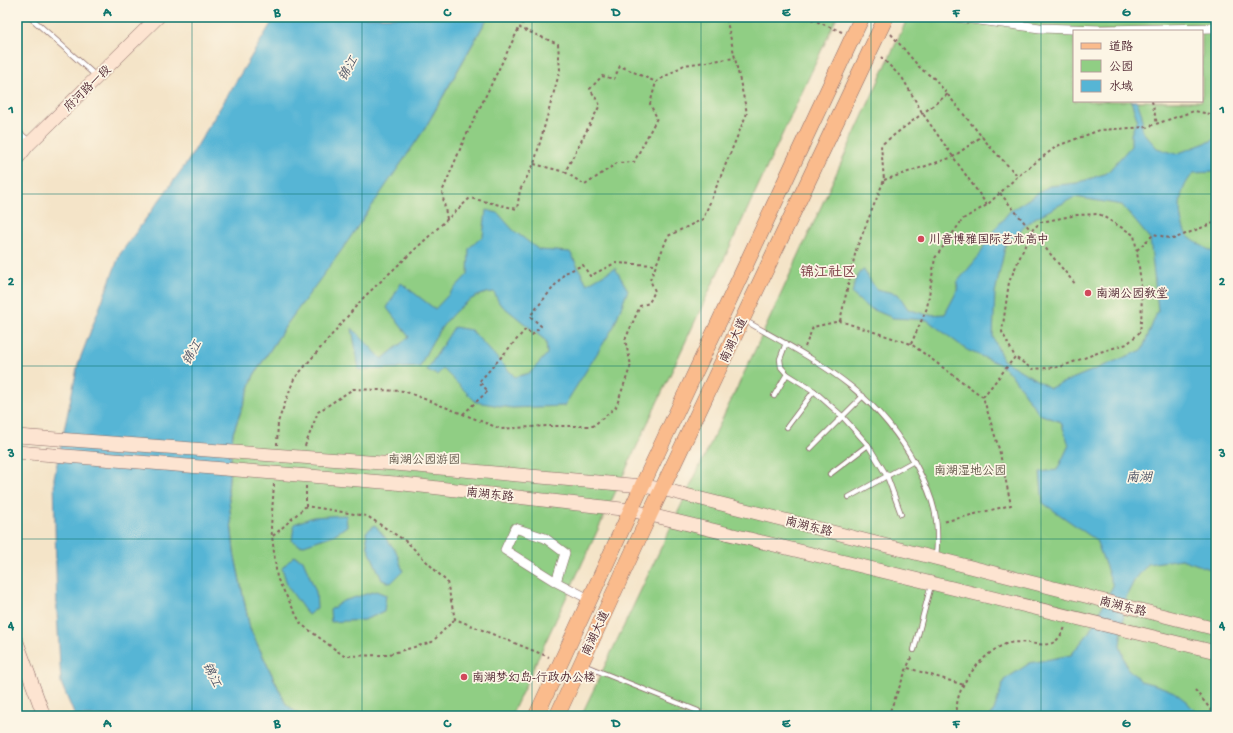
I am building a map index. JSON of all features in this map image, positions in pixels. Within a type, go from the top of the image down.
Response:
[{"type":"main road","name":"府河路一段","points":[[17,159],[29,144],[158,17]]},
{"type":"main road","name":"南湖大道","points":[[536,716],[630,510],[862,17]]},
{"type":"main road","name":"南湖大道","points":[[557,716],[650,514],[885,21]]},
{"type":"main road","name":"南湖东路","points":[[17,436],[395,464],[662,489],[1216,629]]},
{"type":"main road","name":"南湖东路","points":[[17,452],[395,483],[630,510],[1216,652]]},
{"type":"main road","points":[[17,642],[22,672],[44,716]]},
{"type":"street","points":[[956,17],[1040,28],[1101,30],[1216,28]]},
{"type":"street","points":[[17,133],[29,144]]},
{"type":"street","points":[[556,582],[565,554],[545,538],[515,528],[505,550],[556,582],[590,599]]},
{"type":"lane","points":[[30,17],[97,77]]},
{"type":"lane","points":[[743,319],[803,352],[842,379],[863,396],[880,413],[900,438],[929,490],[938,523],[936,558]]},
{"type":"lane","points":[[786,343],[780,359],[781,367],[787,374],[814,391],[842,416],[868,445],[887,476],[901,514]]},
{"type":"lane","points":[[774,396],[787,374]]},
{"type":"lane","points":[[787,427],[814,391]]},
{"type":"lane","points":[[810,449],[863,396]]},
{"type":"lane","points":[[830,474],[868,445]]},
{"type":"lane","points":[[849,497],[914,461]]},
{"type":"lane","points":[[914,650],[931,583]]},
{"type":"lane","points":[[581,664],[698,711]]},
{"type":"path","points":[[447,220],[442,192],[464,140],[526,17]]},
{"type":"path","points":[[305,453],[305,446],[318,412],[353,389],[404,391],[500,429],[593,426],[616,407],[631,365],[625,340],[640,306],[649,304],[655,291],[650,280],[668,236],[703,219],[747,113],[726,17]]},
{"type":"path","points":[[806,17],[852,36]]},
{"type":"path","points":[[885,21],[921,69],[935,79],[982,136],[1018,176]]},
{"type":"path","points":[[276,452],[278,422],[294,379],[364,297],[470,198],[517,209],[520,190],[534,164],[560,70],[558,44],[520,28]]},
{"type":"path","points":[[872,48],[903,79],[923,114],[987,205]]},
{"type":"path","points":[[534,164],[565,172],[585,185],[617,163],[634,162],[657,118],[650,104],[656,82],[684,65],[735,58]]},
{"type":"path","points":[[565,172],[600,105],[590,89],[602,76],[614,80],[620,66],[656,82]]},
{"type":"path","points":[[840,321],[856,250],[884,180],[881,145],[948,94]]},
{"type":"path","points":[[1152,102],[1157,124]]},
{"type":"path","points":[[911,344],[926,308],[935,258],[962,219],[987,205],[1018,176],[1057,146],[1100,130],[1147,127],[1194,111],[1216,115]]},
{"type":"path","points":[[884,180],[953,157],[982,136]]},
{"type":"path","points":[[1000,192],[1076,285]]},
{"type":"path","points":[[1099,214],[1134,235],[1137,250],[1142,314],[1140,332],[1127,344],[1060,367],[1032,369],[1015,357],[1002,332],[1009,282],[1032,230],[1041,222],[1077,215],[1099,214]]},
{"type":"path","points":[[1137,250],[1154,234],[1173,239],[1216,222]]},
{"type":"path","points":[[463,414],[488,391],[479,382],[500,358],[526,329],[532,335],[541,326],[530,316],[566,273],[583,265],[590,276],[615,263],[656,265]]},
{"type":"path","points":[[803,352],[813,327],[840,321],[911,344],[983,397],[999,449],[1011,505],[938,523]]},
{"type":"path","points":[[983,397],[1015,357]]},
{"type":"path","points":[[274,482],[271,527],[277,578],[301,624],[344,656],[386,655],[432,642],[455,619]]},
{"type":"path","points":[[272,536],[306,506],[306,483]]},
{"type":"path","points":[[306,506],[367,516],[407,542],[447,582],[455,619]]},
{"type":"path","points":[[958,716],[958,702],[964,685],[985,656],[1008,643],[1023,642],[1050,644],[1056,641],[1064,631],[1068,616]]},
{"type":"path","points":[[455,619],[561,662]]},
{"type":"path","points":[[888,716],[914,650]]},
{"type":"path","points":[[908,668],[964,685]]},
{"type":"path","points":[[1195,690],[1216,716]]},
{"type":"green space","name":"南湖公园游园","points":[[488,17],[837,17],[511,716],[301,716],[286,704],[250,629],[234,552],[228,490],[233,433],[254,375],[287,324],[424,130]]},
{"type":"green space","name":"南湖湿地公园","points":[[908,17],[1216,17],[1216,716],[581,716],[764,331]]},
{"type":"water","name":"锦江","points":[[275,17],[488,17],[424,130],[341,251],[287,324],[254,375],[233,433],[228,490],[234,552],[250,629],[286,704],[301,716],[75,716],[61,683],[57,612],[54,478],[78,364],[120,254],[188,161]]},
{"type":"water","name":"南湖","points":[[1131,102],[1137,102],[1142,115],[1142,131],[1157,148],[1176,154],[1216,139],[1216,172],[1194,173],[1183,191],[1180,212],[1186,234],[1216,254],[1216,571],[1181,559],[1148,564],[1134,581],[1126,597],[1120,645],[1127,668],[1141,681],[1174,692],[1187,702],[1199,716],[989,716],[994,710],[1004,680],[1030,663],[1071,655],[1088,634],[1113,586],[1096,540],[1043,503],[1040,472],[1057,470],[1069,445],[1061,422],[1039,414],[1011,374],[999,364],[967,350],[927,320],[893,318],[867,307],[852,294],[855,280],[863,269],[876,289],[898,294],[908,309],[927,315],[945,314],[957,291],[958,281],[979,256],[989,236],[1010,211],[1049,186],[1077,183],[1107,173],[1131,146],[1131,134],[1137,119]],"holes":[[[1075,197],[1122,205],[1150,239],[1158,310],[1142,350],[1050,388],[1003,360],[993,337],[995,293],[1006,243],[1033,219]]]},
{"type":"water","points":[[486,210],[498,213],[513,230],[539,250],[570,252],[587,284],[615,268],[628,290],[613,328],[564,406],[512,408],[476,402],[443,369],[437,375],[427,370],[454,327],[471,330],[515,377],[530,373],[547,354],[546,341],[499,303],[494,292],[469,300],[448,319],[425,355],[420,367],[359,370],[352,328],[382,359],[409,337],[387,308],[401,283],[435,309],[468,274],[469,248],[483,236]]},
{"type":"water","points":[[346,515],[347,526],[334,535],[301,546],[292,541],[294,524],[313,517]]},
{"type":"water","points":[[375,525],[396,551],[403,571],[391,583],[382,580],[368,548],[366,532]]},
{"type":"water","points":[[294,556],[303,560],[316,592],[317,608],[308,615],[288,587],[282,568]]},
{"type":"water","points":[[376,591],[386,595],[384,612],[364,620],[331,622],[330,610],[343,601]]},
{"type":"place","name":"川音博雅国际艺术高中","points":[[921,239]]},
{"type":"place","name":"南湖公园教堂","points":[[1088,293]]},
{"type":"place","name":"南湖梦幻岛-行政办公楼","points":[[464,677]]},
{"type":"district","name":"锦江社区","points":[[828,271]]}]
